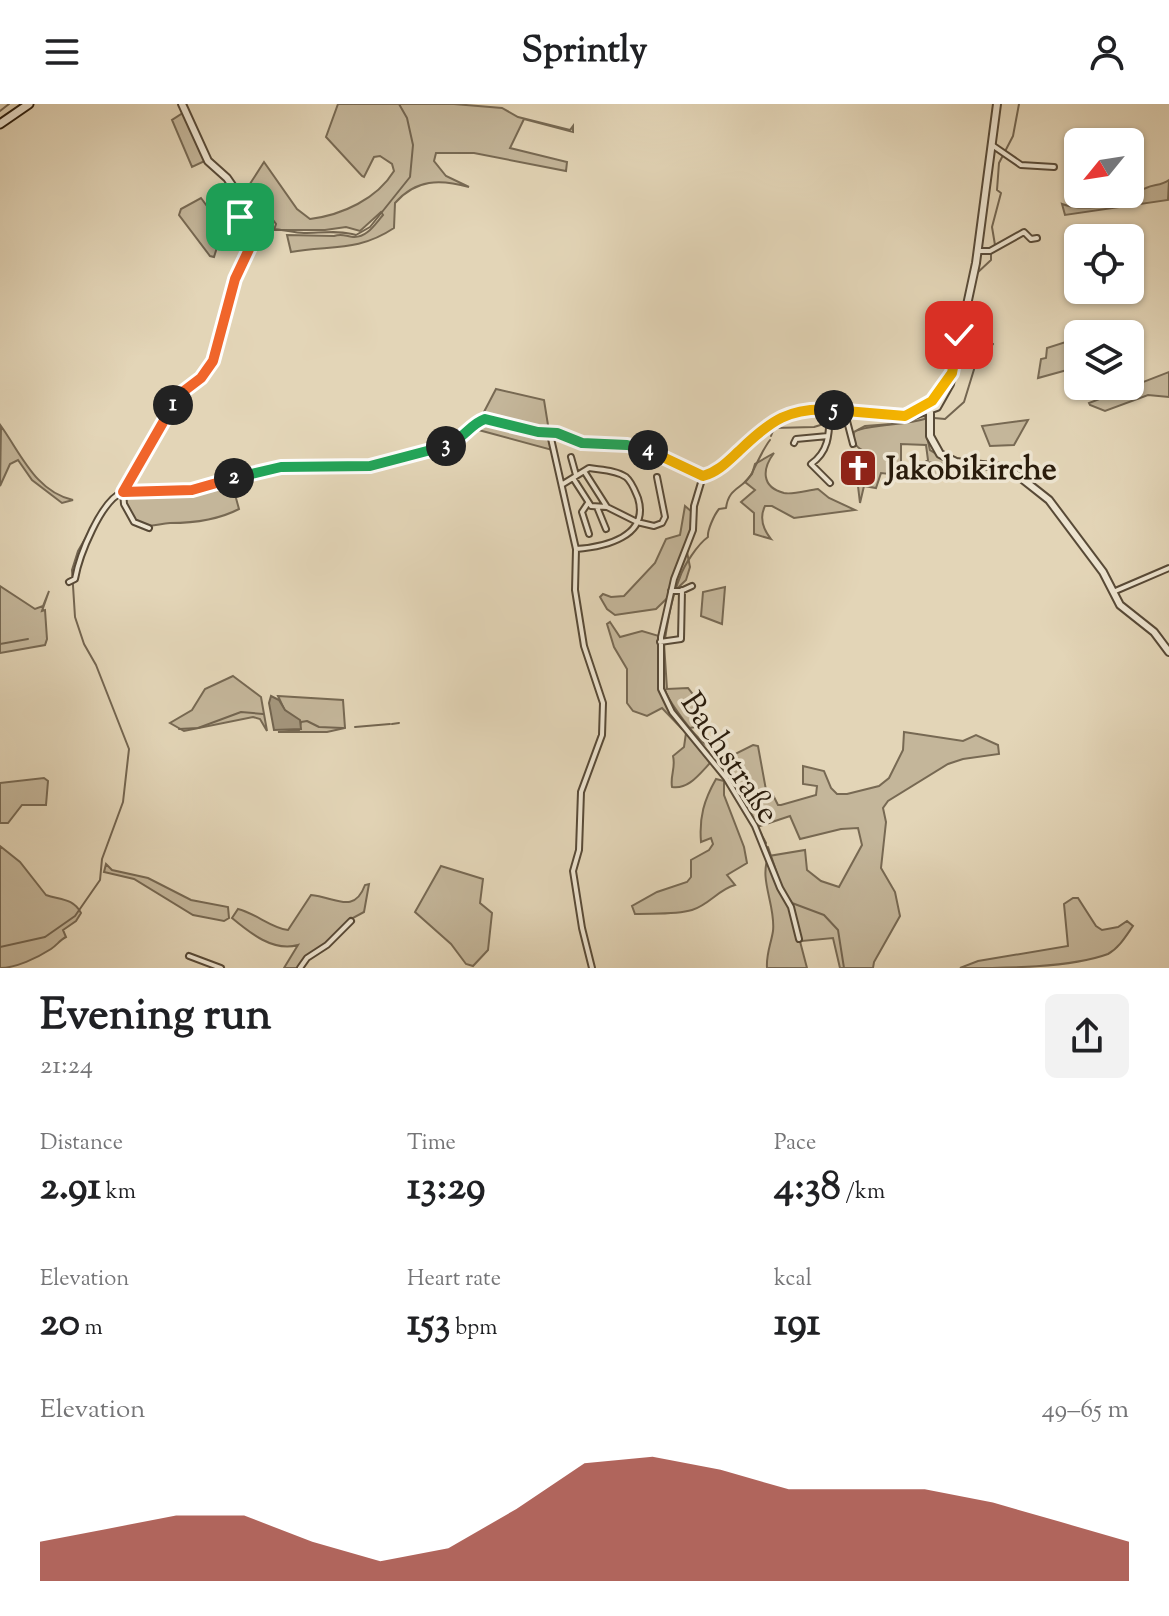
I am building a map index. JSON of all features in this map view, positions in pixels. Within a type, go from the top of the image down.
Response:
[{"type":"main road","points":[[0,124],[29,104]]},
{"type":"street","points":[[71,581],[85,544],[109,501],[123,492],[177,398],[212,364],[235,279],[252,243],[251,232],[240,217],[238,194],[227,178],[209,163],[182,104]]},
{"type":"street","points":[[997,104],[977,251],[952,373],[942,401],[930,417],[930,436],[944,457],[956,462],[1000,467],[1016,474],[1049,500],[1103,572],[1120,605],[1154,632],[1169,652]]},
{"type":"street","points":[[992,145],[1021,165],[1054,167]]},
{"type":"street","points":[[977,251],[991,250],[1024,232],[1031,239],[1037,238]]},
{"type":"street","points":[[905,416],[932,401],[952,373]]},
{"type":"street","points":[[123,492],[192,490],[281,467],[389,463],[456,442],[485,419],[557,433],[582,443],[647,449],[703,476],[721,468],[757,434],[785,416],[809,408],[843,417],[848,423],[853,444]]},
{"type":"street","points":[[830,413],[930,417]]},
{"type":"street","points":[[830,413],[824,454],[811,464],[830,483]]},
{"type":"street","points":[[550,434],[576,549],[575,595],[584,646],[601,691],[603,714],[600,740],[581,792],[579,850],[573,871],[592,968]]},
{"type":"street","points":[[794,443],[796,439],[828,436]]},
{"type":"street","points":[[571,457],[575,477],[588,503],[607,507],[637,522],[654,526],[665,518],[657,477]]},
{"type":"street","points":[[563,484],[589,468],[602,470],[626,477],[639,505],[637,522],[630,532],[613,543],[576,549]]},
{"type":"street","points":[[584,471],[607,507]]},
{"type":"street","name":"Bachstraße","points":[[703,476],[694,506],[693,530],[663,642],[663,699],[726,778],[755,826],[791,907],[799,939]]},
{"type":"street","points":[[123,492],[124,504],[134,522],[149,528]]},
{"type":"street","points":[[588,503],[582,512],[589,534]]},
{"type":"street","points":[[597,507],[606,529]]},
{"type":"street","points":[[1113,592],[1169,568]]},
{"type":"street","points":[[676,591],[692,586]]},
{"type":"street","name":"Bachstraße","points":[[663,642],[681,639],[676,591]]},
{"type":"street","points":[[300,968],[305,960],[325,947],[351,921]]},
{"type":"street","points":[[189,956],[221,968]]},
{"type":"shaded area","points":[[338,104],[454,104],[502,108],[518,117],[570,130],[573,126],[573,132],[524,119],[510,148],[567,162],[566,171],[474,153],[436,153],[434,161],[446,176],[469,187],[438,182],[420,185],[395,203],[394,228],[381,236],[356,244],[291,252],[287,235],[358,237],[370,230],[383,215],[381,212],[360,231],[346,227],[274,230],[276,224],[248,187],[264,162],[297,209],[310,219],[358,204],[378,190],[394,171],[392,164],[380,156],[374,157],[364,177],[326,137]]},
{"type":"shaded area","points":[[186,111],[209,159],[192,167],[172,120]]},
{"type":"shaded area","points":[[1169,180],[1168,200],[1144,203],[1144,189]]},
{"type":"shaded area","points":[[201,198],[223,228],[214,257],[210,256],[179,215],[181,209]]},
{"type":"shaded area","points":[[1062,204],[1064,208],[1113,208],[1065,215]]},
{"type":"shaded area","points":[[1064,343],[1064,371],[1038,378],[1041,359],[1046,358],[1047,348]]},
{"type":"shaded area","points":[[1169,372],[1169,397],[1144,396],[1144,382]]},
{"type":"shaded area","points":[[496,389],[544,400],[552,450],[475,429]]},
{"type":"shaded area","points":[[1097,400],[1135,400],[1105,411],[1089,403]]},
{"type":"shaded area","points":[[924,415],[928,422],[926,433],[930,450],[948,461],[944,464],[925,462],[928,460],[926,445],[901,444],[901,466],[946,465],[946,480],[881,473],[876,488],[864,486],[860,503],[858,486],[864,467],[858,462],[863,454],[870,459],[873,456],[856,445],[854,432],[865,426],[891,424]]},
{"type":"shaded area","points":[[1028,420],[1014,445],[990,446],[982,426]]},
{"type":"shaded area","points":[[1,426],[39,480],[60,496],[73,500],[62,503],[32,480],[18,460],[10,464],[0,486]]},
{"type":"shaded area","points":[[774,453],[767,465],[766,477],[776,490],[796,493],[818,489],[855,510],[794,518],[772,506],[765,506],[763,523],[771,539],[754,534],[754,513],[741,502],[755,490],[745,482],[755,464]]},
{"type":"shaded area","points":[[231,480],[239,509],[214,518],[142,526],[138,525],[125,504],[124,494],[184,491]]},
{"type":"shaded area","points":[[685,506],[692,512],[695,527],[687,552],[690,567],[686,580],[656,609],[615,615],[600,597],[603,594],[624,596],[655,563],[666,539],[680,535]]},
{"type":"shaded area","points":[[0,586],[35,609],[43,606],[49,591],[42,611],[45,610],[45,645],[0,653]]},
{"type":"shaded area","points":[[725,587],[722,624],[701,616],[703,592]]},
{"type":"shaded area","points":[[610,622],[620,637],[642,631],[659,636],[664,643],[667,689],[688,688],[695,697],[697,705],[693,712],[696,727],[682,729],[662,708],[647,716],[633,711],[627,703],[627,669],[614,647],[607,624]]},
{"type":"shaded area","points":[[233,676],[261,697],[267,731],[260,719],[253,717],[184,731],[170,723],[192,710],[205,689]]},
{"type":"shaded area","points":[[271,696],[300,720],[301,729],[274,730],[269,703]]},
{"type":"shaded area","points":[[278,696],[343,700],[345,728],[327,732],[278,732],[299,730],[301,722],[285,711]]},
{"type":"shaded area","points":[[904,732],[963,741],[976,735],[998,745],[999,754],[948,764],[888,801],[883,808],[886,822],[881,868],[895,892],[900,916],[873,968],[840,968],[833,938],[802,941],[791,907],[807,968],[767,968],[773,931],[765,873],[769,856],[805,850],[807,870],[821,881],[839,887],[862,845],[858,828],[800,839],[790,816],[757,827],[741,803],[773,795],[781,805],[816,795],[817,786],[803,784],[803,766],[824,771],[837,794],[879,786],[889,778],[903,750]]},
{"type":"shaded area","points":[[686,733],[691,734],[712,761],[689,783],[672,787],[673,756],[684,747]]},
{"type":"shaded area","points":[[753,745],[758,746],[766,790],[771,794],[740,801],[720,766]]},
{"type":"shaded area","points":[[44,778],[48,781],[46,805],[22,805],[8,823],[0,823],[0,783]]},
{"type":"shaded area","points":[[716,779],[724,781],[724,795],[747,863],[727,875],[735,885],[692,910],[635,914],[632,906],[657,892],[687,882],[691,877],[691,860],[709,850],[713,844],[711,838],[701,842],[701,825],[705,802]]},
{"type":"shaded area","points":[[0,846],[20,862],[46,895],[70,902],[81,913],[63,930],[66,937],[51,949],[26,962],[0,968]]},
{"type":"shaded area","points":[[106,864],[112,870],[148,878],[191,900],[228,907],[229,918],[224,921],[193,915],[134,879],[104,872]]},
{"type":"shaded area","points":[[441,866],[483,879],[480,903],[492,913],[488,950],[473,966],[466,964],[451,944],[415,912]]},
{"type":"shaded area","points":[[369,884],[364,912],[349,920],[349,924],[327,948],[323,950],[328,942],[298,968],[284,968],[298,945],[271,943],[254,935],[232,918],[238,909],[288,930],[311,895],[349,902],[355,900]]},
{"type":"shaded area","points":[[1078,898],[1102,930],[1118,927],[1127,921],[1133,926],[1112,951],[1093,959],[1037,966],[960,968],[978,961],[1068,946],[1064,904]]},
{"type":"waterway","points":[[0,111],[9,104]]},
{"type":"waterway","points":[[271,229],[356,235],[370,227],[410,177],[413,145],[407,118],[399,104]]},
{"type":"waterway","points":[[976,274],[991,260],[991,249],[995,245],[992,227],[1001,193],[997,190],[999,163],[1013,136],[1019,104]]},
{"type":"waterway","points":[[255,240],[262,231]]},
{"type":"waterway","points":[[228,318],[233,297]]},
{"type":"waterway","points":[[934,418],[945,419],[964,402],[976,363],[993,344],[983,336],[964,331]]},
{"type":"waterway","points":[[212,370],[217,366],[217,359]]},
{"type":"waterway","points":[[858,430],[928,418]]},
{"type":"waterway","points":[[831,422],[844,421]]},
{"type":"waterway","points":[[771,436],[774,428],[814,427],[827,423]]},
{"type":"waterway","points":[[140,453],[153,431]]},
{"type":"waterway","points":[[723,759],[694,733],[666,693],[663,683],[666,636],[676,588],[685,567],[708,537],[719,509],[726,508],[730,496],[752,473],[770,440]]},
{"type":"waterway","points":[[105,506],[121,486]]},
{"type":"waterway","points":[[0,947],[45,937],[75,916],[100,880],[102,859],[123,802],[129,749],[75,617],[72,570],[89,532]]},
{"type":"waterway","points":[[0,644],[28,639]]},
{"type":"waterway","points":[[179,729],[198,728],[241,712],[263,714]]},
{"type":"waterway","points":[[301,722],[307,721],[319,727],[343,728]]},
{"type":"waterway","points":[[392,724],[399,723]]},
{"type":"waterway","points":[[355,727],[390,724]]},
{"type":"waterway","points":[[725,763],[744,805]]},
{"type":"waterway","points":[[756,824],[766,843]]},
{"type":"waterway","points":[[768,847],[782,888],[792,903],[824,915],[838,930],[844,968]]},
{"type":"place","name":"Jakobikirche","points":[[858,468]]},
{"type":"route","points":[[240,217],[253,239],[235,279],[212,364],[174,402],[122,489],[124,493],[192,490],[281,467],[356,467],[389,463],[448,446],[485,419],[538,432],[557,433],[582,443],[647,449],[703,476],[721,468],[764,429],[796,411],[812,408],[905,416],[932,401],[938,394],[952,373],[959,335]]}]
